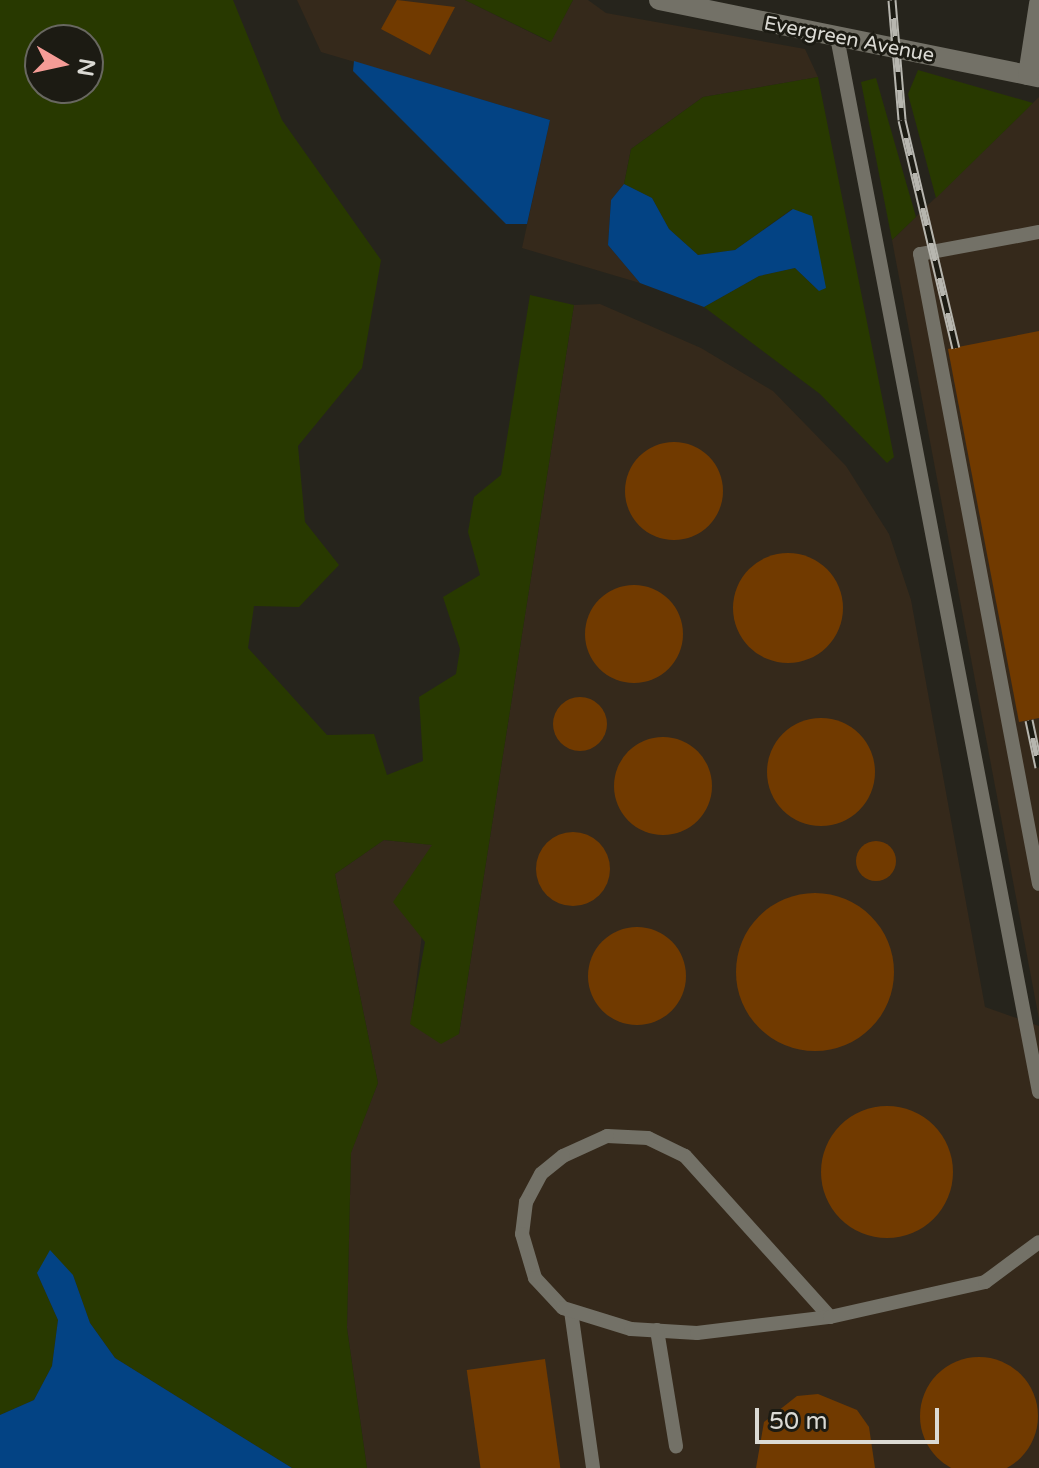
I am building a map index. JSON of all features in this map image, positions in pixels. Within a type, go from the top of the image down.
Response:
[{"type":"street","name":"Evergreen Avenue","points":[[659,0],[1034,76]]},
{"type":"street","points":[[1034,76],[1039,4]]},
{"type":"lane","points":[[837,37],[1039,1092]]},
{"type":"lane","points":[[1039,232],[920,254],[1039,884]]},
{"type":"lane","points":[[830,1317],[685,1156],[648,1138],[607,1136],[563,1156],[541,1174],[526,1202],[522,1234],[535,1278],[571,1311],[657,1330],[830,1317],[985,1282],[1037,1250]]},
{"type":"lane","points":[[571,1311],[593,1468]]},
{"type":"lane","points":[[657,1330],[676,1446]]},
{"type":"shaded area","points":[[297,0],[465,0],[550,42],[573,0],[588,0],[606,13],[805,49],[818,77],[703,97],[631,149],[624,184],[611,200],[608,245],[640,283],[522,248],[550,120],[321,52]]},
{"type":"shaded area","points":[[1039,97],[1039,1019],[892,240]]},
{"type":"shaded area","points":[[600,304],[701,348],[773,391],[846,466],[889,534],[911,600],[985,1007],[1039,1026],[1039,1468],[367,1468],[347,1328],[351,1152],[378,1083],[335,874],[384,840],[433,845],[411,1024],[459,1034],[574,305]]},
{"type":"green space","points":[[0,0],[233,0],[282,120],[381,260],[362,368],[298,446],[305,522],[339,565],[299,607],[254,606],[248,648],[327,735],[374,734],[387,775],[423,761],[419,697],[456,674],[460,649],[443,597],[480,575],[468,532],[474,497],[501,475],[530,295],[574,305],[459,1034],[441,1044],[410,1024],[425,942],[393,902],[432,845],[384,840],[335,874],[378,1083],[351,1153],[347,1328],[367,1468],[292,1468],[115,1358],[90,1323],[73,1275],[37,1273],[58,1320],[52,1366],[34,1400],[0,1415]]},
{"type":"green space","points":[[465,0],[573,0],[551,42]]},
{"type":"green space","points":[[918,70],[1033,103],[936,198],[908,94]]},
{"type":"green space","points":[[818,77],[894,457],[887,463],[820,394],[704,307],[759,276],[795,268],[819,291],[792,209],[735,250],[698,255],[669,229],[652,198],[624,184],[631,149],[703,97]]},
{"type":"green space","points":[[876,78],[916,217],[892,240],[861,82]]},
{"type":"water","points":[[354,61],[550,120],[527,224],[506,224],[353,71]]},
{"type":"water","points":[[624,184],[652,198],[669,229],[698,255],[735,250],[793,209],[812,216],[826,288],[819,291],[795,268],[759,276],[704,307],[640,283],[608,245],[611,200]]},
{"type":"water","points":[[50,1250],[73,1275],[90,1323],[115,1358],[292,1468],[0,1468],[0,1415],[34,1400],[52,1366],[58,1320],[37,1273]]},
{"type":"building","points":[[397,0],[455,7],[430,55],[381,29]]},
{"type":"building","points":[[1039,331],[1039,718],[1019,722],[948,349]]},
{"type":"building","points":[[674,442],[693,446],[709,456],[719,472],[723,491],[719,510],[709,526],[693,536],[674,540],[655,536],[639,526],[629,510],[625,491],[629,472],[639,456],[655,446]]},
{"type":"building","points":[[788,553],[809,557],[827,569],[839,587],[843,608],[839,629],[827,647],[809,659],[788,663],[767,659],[749,647],[737,629],[733,608],[737,587],[749,569],[767,557]]},
{"type":"building","points":[[634,585],[653,589],[669,599],[679,615],[683,634],[679,653],[669,669],[653,679],[634,683],[615,679],[599,669],[589,653],[585,634],[589,615],[599,599],[615,589]]},
{"type":"building","points":[[580,697],[599,705],[607,724],[599,743],[580,751],[561,743],[553,724],[561,705]]},
{"type":"building","points":[[821,718],[842,722],[859,734],[871,751],[875,772],[871,793],[859,810],[842,822],[821,826],[800,822],[783,810],[771,793],[767,772],[771,751],[783,734],[800,722]]},
{"type":"building","points":[[663,737],[682,741],[698,751],[708,767],[712,786],[708,805],[698,821],[682,831],[663,835],[644,831],[628,821],[618,805],[614,786],[618,767],[628,751],[644,741]]},
{"type":"building","points":[[573,832],[594,838],[604,848],[610,869],[604,890],[594,900],[573,906],[552,900],[542,890],[536,869],[542,848],[552,838]]},
{"type":"building","points":[[876,841],[890,847],[896,861],[890,875],[876,881],[862,875],[856,861],[862,847]]},
{"type":"building","points":[[815,893],[845,899],[871,916],[888,942],[894,972],[888,1002],[871,1028],[845,1045],[815,1051],[785,1045],[759,1028],[742,1002],[736,972],[742,942],[759,916],[785,899]]},
{"type":"building","points":[[637,927],[656,931],[672,941],[682,957],[686,976],[682,995],[672,1011],[656,1021],[637,1025],[618,1021],[602,1011],[592,995],[588,976],[592,957],[602,941],[618,931]]},
{"type":"building","points":[[887,1106],[912,1111],[934,1125],[948,1147],[953,1172],[948,1197],[934,1219],[912,1233],[887,1238],[862,1233],[840,1219],[826,1197],[821,1172],[826,1147],[840,1125],[862,1111]]},
{"type":"building","points":[[979,1357],[1002,1361],[1021,1374],[1034,1393],[1038,1416],[1034,1439],[1021,1458],[1002,1471],[979,1475],[956,1471],[937,1458],[924,1439],[920,1416],[924,1393],[937,1374],[956,1361]]},
{"type":"building","points":[[545,1359],[560,1468],[481,1468],[467,1370]]},
{"type":"building","points":[[818,1394],[857,1410],[869,1427],[875,1468],[756,1468],[764,1422],[797,1396]]},
{"type":"railway","points":[[892,0],[902,120],[956,348]]},
{"type":"railway","points":[[1029,720],[1039,767]]}]
